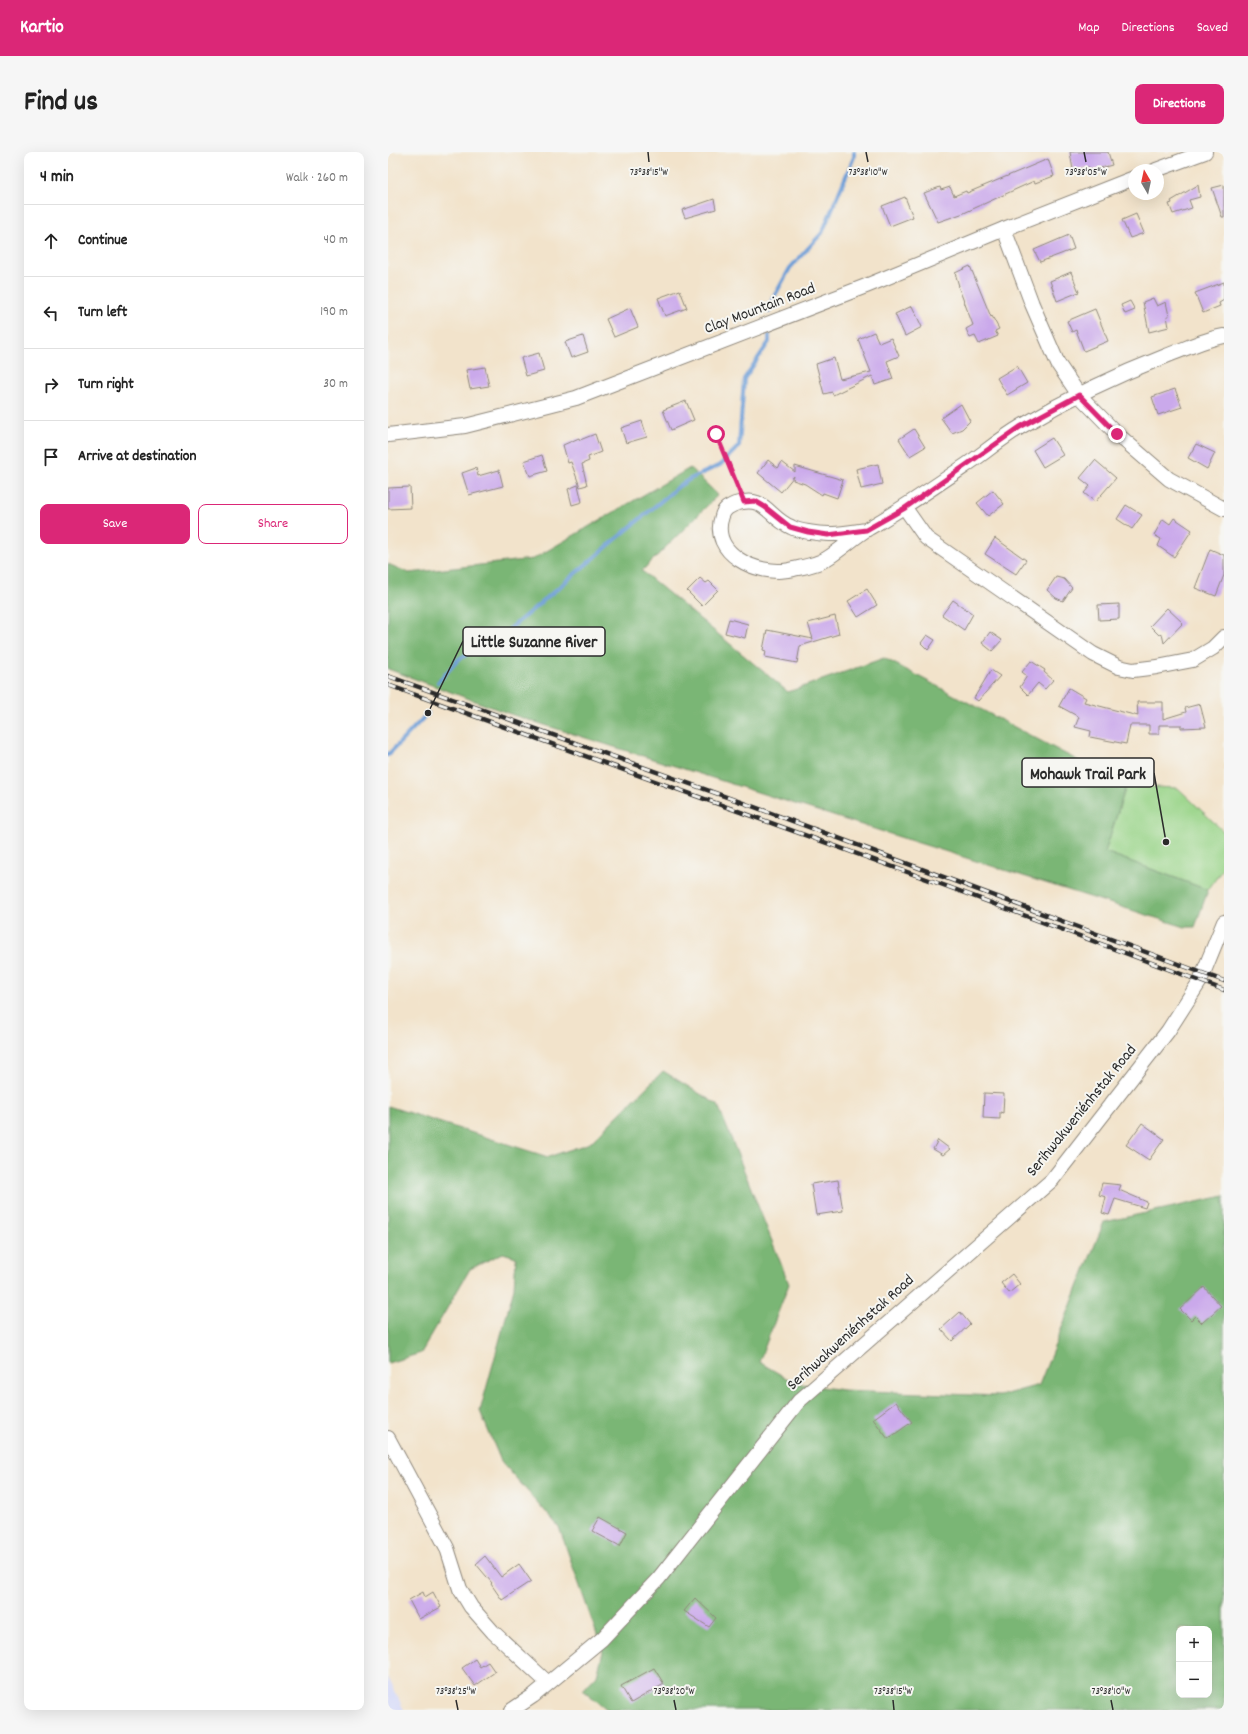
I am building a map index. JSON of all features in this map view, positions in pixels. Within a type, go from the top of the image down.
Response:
[{"type":"street","points":[[1164,167],[1205,152]]},
{"type":"street","name":"Clay Mountain Road","points":[[388,435],[466,426],[576,398],[866,286],[1004,229],[1128,180]]},
{"type":"street","points":[[1004,229],[1032,304],[1055,357],[1079,395],[1117,434],[1169,479],[1224,509]]},
{"type":"street","points":[[866,530],[828,535],[808,532],[790,527],[755,501],[744,502],[728,507],[722,514],[720,525],[721,538],[727,550],[737,559],[761,570],[783,571],[825,560],[866,530],[905,508],[1020,427],[1079,395],[1150,362],[1224,336]]},
{"type":"street","points":[[905,508],[926,538],[1093,654],[1119,667],[1133,670],[1192,660],[1213,648],[1224,637]]},
{"type":"street","name":"Serihwakweniénhstak Road","points":[[512,1710],[602,1639],[660,1578],[799,1401],[1052,1180],[1168,1031],[1204,974],[1224,922]]},
{"type":"street","points":[[388,1438],[447,1548],[460,1589],[471,1607],[493,1632],[548,1683]]},
{"type":"path","points":[[716,434],[744,502]]},
{"type":"shaded area","points":[[388,1677],[404,1710],[388,1710]]},
{"type":"green space","points":[[690,468],[718,495],[642,571],[788,692],[884,658],[1126,786],[1105,852],[1208,890],[1195,927],[1185,927],[513,715],[388,669],[388,564],[409,573],[533,559]]},
{"type":"green space","points":[[1126,786],[1178,788],[1224,832],[1224,867],[1208,890],[1105,852]]},
{"type":"green space","points":[[663,1071],[718,1105],[789,1284],[759,1362],[795,1383],[843,1390],[999,1396],[1039,1385],[1104,1222],[1224,1196],[1224,1710],[608,1710],[583,1690],[597,1675],[603,1652],[559,1527],[501,1461],[480,1411],[514,1288],[516,1257],[503,1253],[470,1269],[421,1353],[388,1363],[388,1106],[548,1157],[590,1143]]},
{"type":"building","points":[[1070,152],[1108,152],[1112,165],[1090,171],[1089,167],[1073,170]]},
{"type":"building","points":[[1048,159],[1054,176],[1035,183],[1034,181],[964,213],[938,222],[924,193],[940,187],[941,190],[950,187],[954,196],[966,191],[967,193]]},
{"type":"building","points":[[1198,185],[1200,197],[1189,200],[1192,208],[1173,214],[1169,204],[1172,203],[1171,201]]},
{"type":"building","points":[[1224,185],[1224,217],[1222,217],[1212,188]]},
{"type":"building","points":[[905,197],[913,217],[890,226],[882,206]]},
{"type":"building","points":[[714,199],[716,209],[685,218],[682,210]]},
{"type":"building","points":[[1136,214],[1144,233],[1130,238],[1122,220]]},
{"type":"building","points":[[1069,235],[1074,249],[1040,262],[1034,250]]},
{"type":"building","points":[[970,266],[991,317],[992,316],[999,329],[995,331],[998,336],[979,344],[975,336],[970,338],[966,329],[973,325],[958,286],[955,273]]},
{"type":"building","points":[[1071,272],[1079,292],[1057,301],[1050,281]]},
{"type":"building","points":[[1224,282],[1224,300],[1219,303],[1220,306],[1203,313],[1195,293]]},
{"type":"building","points":[[680,290],[687,308],[665,316],[658,298]]},
{"type":"building","points":[[1153,298],[1157,306],[1166,302],[1169,316],[1167,316],[1169,327],[1149,332],[1143,302]]},
{"type":"building","points":[[1130,301],[1135,310],[1125,314],[1121,305]]},
{"type":"building","points":[[912,306],[922,327],[905,336],[895,314]]},
{"type":"building","points":[[630,308],[638,327],[614,337],[606,319]]},
{"type":"building","points":[[1095,309],[1108,341],[1084,351],[1076,330],[1072,332],[1067,321]]},
{"type":"building","points":[[874,332],[879,343],[891,338],[899,356],[887,361],[893,379],[875,385],[872,376],[833,395],[832,392],[824,394],[816,364],[834,358],[840,379],[871,372],[858,339]]},
{"type":"building","points":[[583,336],[588,352],[571,358],[565,342]]},
{"type":"building","points":[[539,353],[544,371],[526,376],[521,358]]},
{"type":"building","points":[[1017,366],[1027,383],[1007,395],[997,378]]},
{"type":"building","points":[[485,367],[489,386],[470,389],[466,370]]},
{"type":"building","points":[[1175,389],[1182,407],[1158,415],[1152,397]]},
{"type":"building","points":[[686,401],[694,420],[671,430],[663,410]]},
{"type":"building","points":[[961,404],[970,421],[962,429],[952,433],[941,418]]},
{"type":"building","points":[[642,421],[647,437],[626,443],[621,428]]},
{"type":"building","points":[[914,429],[925,447],[910,456],[899,439]]},
{"type":"building","points":[[595,434],[601,452],[588,457],[589,461],[582,464],[587,485],[580,487],[571,462],[568,463],[563,445],[579,438],[580,440]]},
{"type":"building","points":[[1052,438],[1063,455],[1043,467],[1033,450]]},
{"type":"building","points":[[1196,444],[1215,453],[1207,469],[1188,458]]},
{"type":"building","points":[[542,455],[547,471],[530,476],[524,461]]},
{"type":"building","points":[[768,460],[778,468],[782,462],[795,472],[795,466],[843,480],[837,498],[823,493],[822,495],[805,484],[793,480],[794,476],[781,492],[758,473]]},
{"type":"building","points":[[1095,460],[1116,478],[1095,502],[1084,493],[1090,486],[1080,478]]},
{"type":"building","points":[[878,464],[882,484],[861,489],[856,469]]},
{"type":"building","points":[[476,468],[478,476],[499,470],[503,486],[469,495],[462,473]]},
{"type":"building","points":[[578,485],[582,502],[572,505],[568,489]]},
{"type":"building","points":[[410,487],[411,508],[388,509],[388,488]]},
{"type":"building","points":[[993,490],[1004,504],[988,516],[977,503]]},
{"type":"building","points":[[1126,505],[1142,515],[1132,529],[1117,519]]},
{"type":"building","points":[[1174,518],[1192,530],[1174,557],[1158,546],[1161,539],[1154,535],[1163,519],[1170,524]]},
{"type":"building","points":[[995,538],[1026,560],[1016,574],[985,554]]},
{"type":"building","points":[[1210,549],[1224,555],[1224,575],[1216,596],[1195,588]]},
{"type":"building","points":[[1056,577],[1064,579],[1072,588],[1063,601],[1056,598],[1047,590]]},
{"type":"building","points":[[700,578],[706,583],[709,581],[718,590],[702,606],[687,591]]},
{"type":"building","points":[[867,589],[877,605],[858,617],[848,601]]},
{"type":"building","points":[[953,600],[973,614],[964,630],[942,615]]},
{"type":"building","points":[[1119,604],[1119,619],[1099,620],[1098,605]]},
{"type":"building","points":[[1167,608],[1183,623],[1164,643],[1162,634],[1159,635],[1150,626]]},
{"type":"building","points":[[835,616],[839,634],[800,646],[797,663],[765,657],[766,651],[763,650],[767,630],[813,639],[808,623]]},
{"type":"building","points":[[729,619],[748,624],[745,638],[725,633]]},
{"type":"building","points":[[990,632],[1002,640],[992,651],[982,643]]},
{"type":"building","points":[[927,635],[935,640],[928,650],[921,643]]},
{"type":"building","points":[[1031,661],[1045,670],[1044,672],[1053,680],[1045,689],[1038,683],[1028,695],[1020,687],[1027,676],[1022,672]]},
{"type":"building","points":[[991,670],[1000,676],[978,701],[974,698]]},
{"type":"building","points":[[1069,688],[1086,698],[1084,702],[1138,716],[1137,702],[1163,702],[1163,719],[1186,712],[1185,708],[1200,704],[1206,727],[1181,728],[1181,725],[1159,725],[1159,734],[1149,734],[1149,725],[1130,725],[1126,744],[1090,737],[1091,731],[1075,727],[1079,717],[1059,706]]},
{"type":"building","points":[[984,1093],[1004,1094],[1003,1113],[1000,1112],[1000,1119],[983,1118]]},
{"type":"building","points":[[1142,1123],[1164,1139],[1149,1160],[1126,1145]]},
{"type":"building","points":[[938,1140],[950,1149],[943,1155],[933,1149]]},
{"type":"building","points":[[838,1180],[843,1211],[816,1215],[811,1184]]},
{"type":"building","points":[[1102,1183],[1121,1185],[1119,1190],[1147,1202],[1145,1208],[1115,1199],[1109,1215],[1102,1213],[1106,1197],[1099,1195]]},
{"type":"building","points":[[1012,1274],[1020,1284],[1009,1293],[1001,1283]]},
{"type":"building","points":[[1204,1287],[1221,1306],[1202,1323],[1195,1316],[1191,1320],[1180,1309]]},
{"type":"building","points":[[960,1312],[970,1324],[952,1341],[941,1329]]},
{"type":"building","points":[[896,1402],[912,1422],[888,1439],[873,1419]]},
{"type":"building","points":[[600,1517],[627,1532],[620,1546],[592,1531]]},
{"type":"building","points":[[485,1556],[501,1577],[519,1564],[531,1581],[502,1600],[491,1584],[492,1583],[476,1564]]},
{"type":"building","points":[[423,1592],[425,1597],[433,1592],[441,1607],[419,1619],[409,1600]]},
{"type":"building","points":[[695,1598],[716,1618],[709,1627],[684,1611]]},
{"type":"building","points":[[475,1659],[480,1667],[488,1662],[495,1672],[475,1686],[462,1668]]},
{"type":"building","points":[[654,1668],[664,1684],[631,1703],[621,1686]]},
{"type":"waterway","points":[[769,312],[769,306],[790,268],[822,233],[854,157],[854,152]]},
{"type":"waterway","points":[[438,682],[459,659],[506,632],[679,486],[690,479],[720,465],[739,446],[744,379],[769,342],[769,335]]},
{"type":"waterway","points":[[388,755],[428,713]]},
{"type":"railway","points":[[388,676],[749,805],[1224,981]]},
{"type":"railway","points":[[388,685],[946,886],[1224,990]]},
{"type":"place","name":"Little Suzanne River","points":[[428,713]]},
{"type":"place","name":"Mohawk Trail Park","points":[[1166,842]]},
{"type":"route","points":[[716,434],[744,502],[755,501],[790,527],[828,535],[866,530],[905,508],[1020,427],[1079,395],[1117,434]]}]
